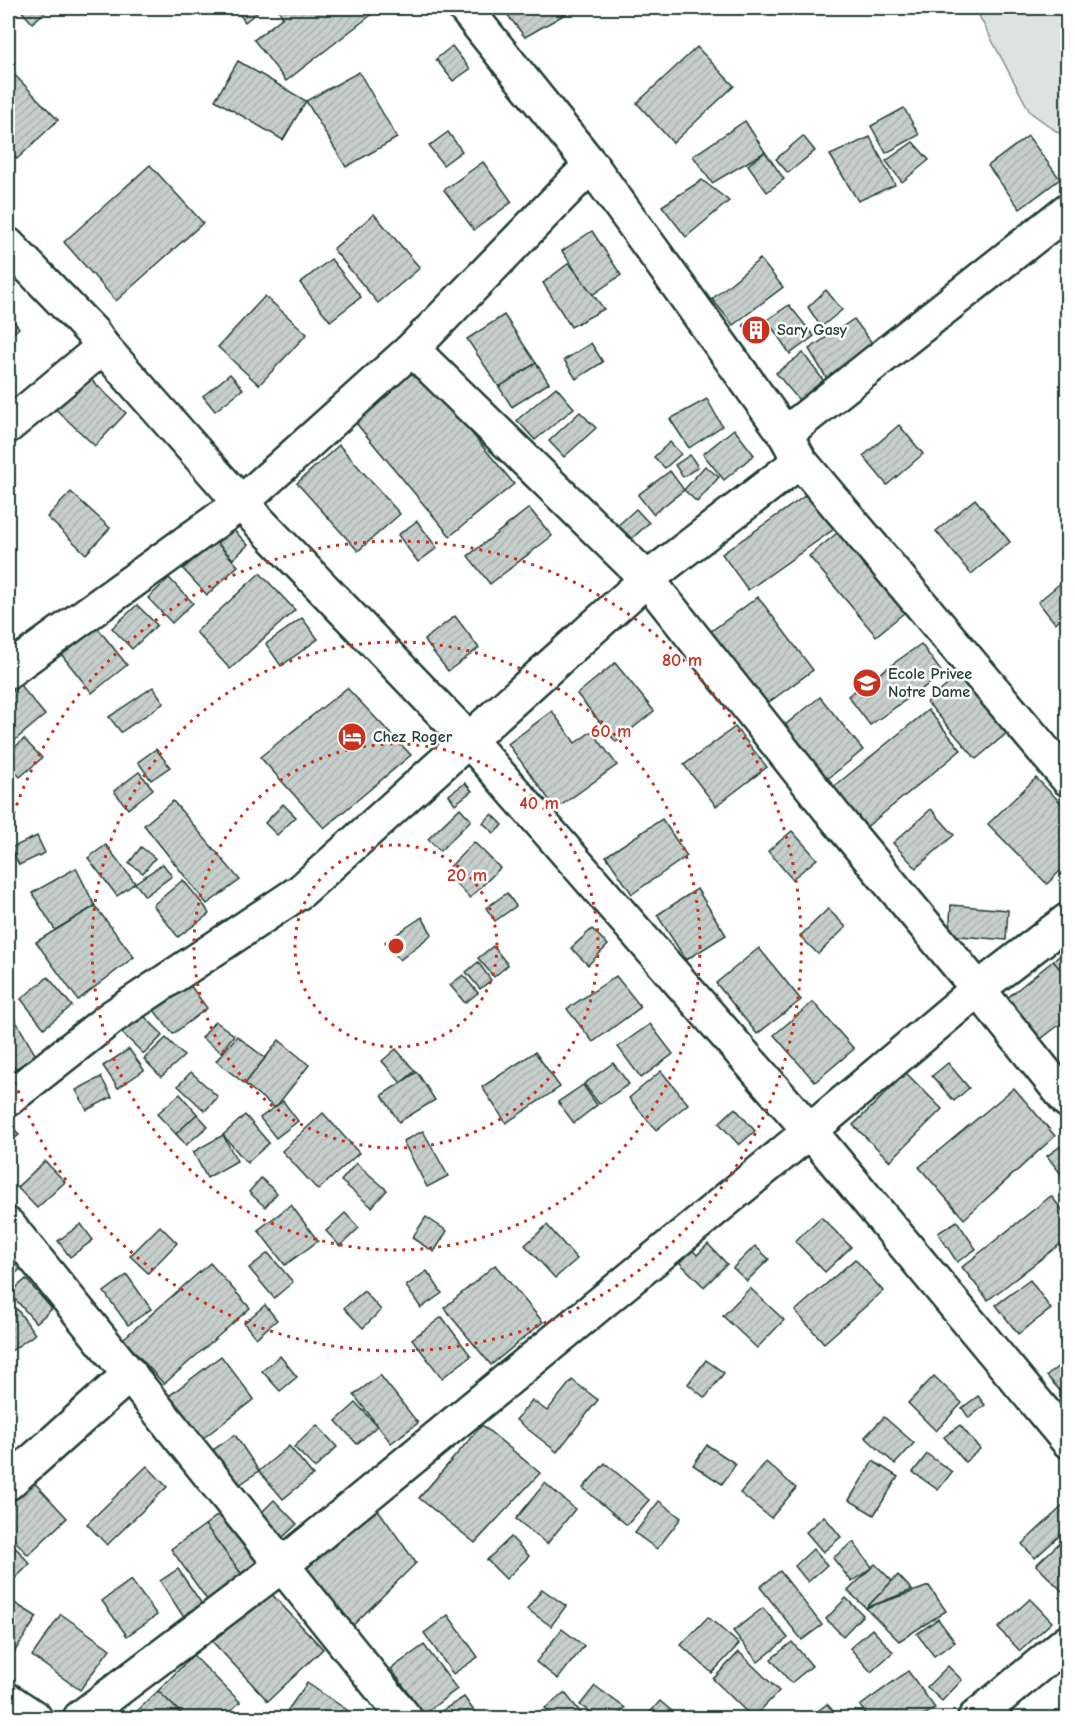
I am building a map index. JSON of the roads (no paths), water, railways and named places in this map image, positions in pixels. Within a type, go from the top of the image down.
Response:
[{"type":"street","points":[[465,8],[591,165],[793,448],[1068,779]]},
{"type":"street","points":[[8,671],[240,503],[412,349],[591,165]]},
{"type":"street","points":[[8,1099],[112,1017],[301,891],[793,448],[1068,210]]},
{"type":"street","points":[[8,245],[93,333],[240,503],[468,739],[810,1131],[1068,1441]]},
{"type":"street","points":[[8,426],[103,347]]},
{"type":"street","points":[[412,349],[647,579],[837,819],[1068,1101]]},
{"type":"street","points":[[80,1719],[281,1566],[810,1131],[978,989],[1068,920]]},
{"type":"street","points":[[8,1225],[405,1719]]},
{"type":"street","points":[[8,1483],[130,1374]]},
{"type":"street","points":[[975,1719],[1068,1641]]},
{"type":"street","points":[[8,1700],[35,1719]]},
{"type":"place","name":"Sary Gasy","points":[[756,330]]},
{"type":"place","name":"Ecole Privee Notre Dame","points":[[867,683]]},
{"type":"place","name":"Chez Roger","points":[[352,737]]}]
